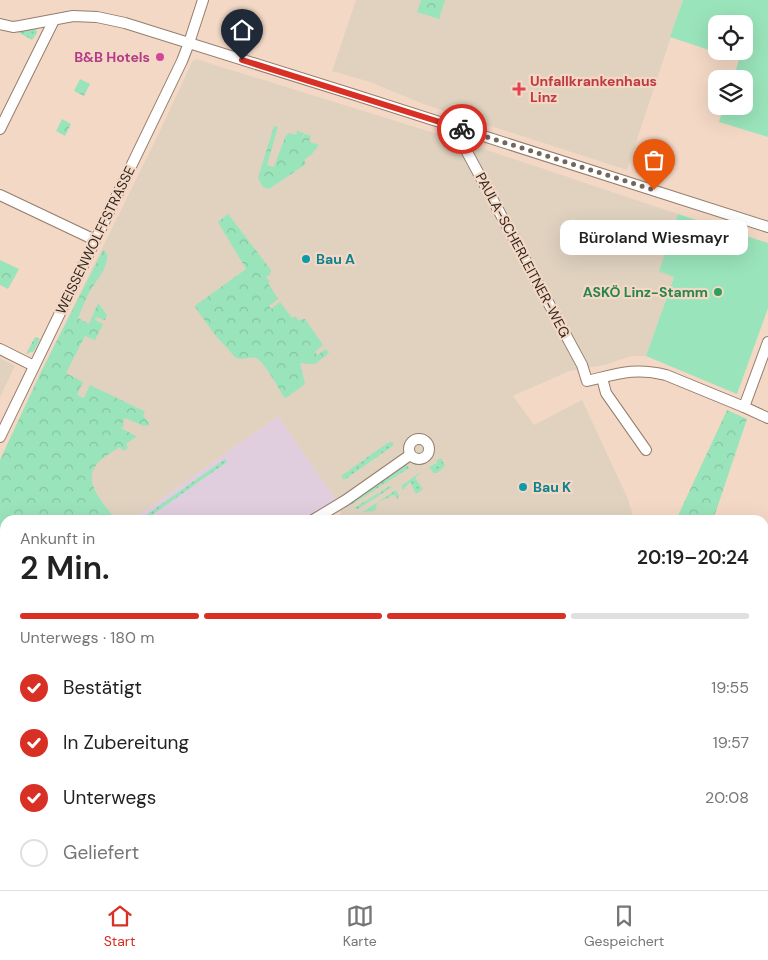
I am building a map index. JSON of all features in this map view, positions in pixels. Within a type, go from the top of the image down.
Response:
[{"type":"street","name":"WEISSENWOLFFSTRASSE","points":[[0,437],[189,43],[203,0]]},
{"type":"street","points":[[0,24],[13,27],[79,16],[109,19],[768,227]]},
{"type":"street","points":[[0,129],[54,20]]},
{"type":"street","name":"PAULA-SCHERLEITNER-WEG","points":[[463,130],[460,139],[582,365],[587,381],[602,378]]},
{"type":"street","points":[[0,195],[95,240]]},
{"type":"street","points":[[744,406],[768,342]]},
{"type":"street","points":[[0,349],[34,366]]},
{"type":"street","points":[[646,450],[606,393],[602,378],[634,370],[653,372],[744,406],[768,418]]},
{"type":"street","points":[[322,515],[410,455]]},
{"type":"shaded area","name":"Unfallkrankenhaus Linz","points":[[356,0],[683,0],[627,170],[426,105],[370,82],[332,71]]},
{"type":"shaded area","points":[[196,59],[460,141],[678,214],[659,270],[674,276],[646,356],[631,356],[604,365],[569,371],[513,396],[534,425],[582,400],[628,499],[633,515],[341,515],[339,504],[278,416],[138,515],[0,515],[0,460],[192,62]]},
{"type":"shaded area","points":[[0,358],[15,366],[0,397]]},
{"type":"shaded area","points":[[278,416],[336,499],[313,515],[138,515]]},
{"type":"green space","points":[[421,0],[445,0],[439,19],[417,12]]},
{"type":"green space","points":[[683,0],[768,0],[768,137],[719,122],[721,115],[753,115],[753,70],[736,70],[739,60],[753,60],[753,15],[708,15],[708,50],[670,37]]},
{"type":"green space","points":[[36,29],[37,33],[32,40],[18,32]]},
{"type":"green space","points":[[80,79],[90,84],[84,96],[74,91]]},
{"type":"green space","points":[[62,119],[71,124],[65,136],[56,131]]},
{"type":"green space","points":[[274,126],[278,127],[267,165],[274,167],[285,137],[289,133],[296,135],[297,131],[304,133],[301,141],[305,134],[311,136],[309,142],[319,145],[304,160],[306,164],[269,189],[263,187],[258,178]]},
{"type":"green space","points":[[228,214],[271,270],[270,274],[266,277],[278,299],[269,306],[271,309],[280,302],[292,318],[295,316],[298,320],[305,319],[323,345],[315,352],[317,355],[326,349],[329,353],[315,364],[300,363],[305,384],[286,398],[259,360],[256,358],[236,358],[215,335],[195,307],[246,269],[218,222]]},
{"type":"green space","name":"ASKÖ Linz-Stamm","points":[[678,214],[768,243],[768,308],[737,394],[646,356],[674,277],[659,271]]},
{"type":"green space","points":[[103,250],[107,254],[106,264],[89,293],[78,318],[89,324],[98,303],[107,315],[105,320],[96,317],[95,320],[103,324],[95,340],[85,336],[66,373],[83,382],[77,395],[84,398],[90,385],[144,411],[143,415],[150,425],[144,426],[125,418],[122,424],[125,425],[121,428],[136,437],[126,444],[128,448],[123,451],[120,447],[99,461],[93,471],[93,486],[96,493],[112,515],[0,515],[0,460],[41,372]]},
{"type":"green space","points":[[0,260],[19,269],[8,289],[0,285]]},
{"type":"green space","points":[[35,337],[40,339],[34,351],[26,354]]},
{"type":"green space","points":[[727,410],[747,419],[715,515],[678,515]]},
{"type":"green space","points":[[391,442],[394,445],[344,480],[341,476],[386,444]]},
{"type":"green space","points":[[441,458],[445,466],[437,473],[434,473],[429,467],[437,463],[436,461]]},
{"type":"green space","points":[[225,459],[227,462],[152,515],[146,515]]},
{"type":"green space","points":[[406,464],[409,468],[351,505],[350,503]]},
{"type":"green space","points":[[422,471],[415,478],[423,489],[416,494],[410,482],[403,490],[401,486]]},
{"type":"green space","points":[[390,486],[392,487],[358,509],[354,508]]},
{"type":"green space","points":[[396,490],[399,496],[397,499],[393,495],[377,503],[375,511],[363,512]]},
{"type":"way so far","points":[[462,129],[654,190]]},
{"type":"place","name":"B&B Hotels","points":[[160,57]]},
{"type":"place","name":"Unfallkrankenhaus Linz","points":[[519,89]]},
{"type":"place","name":"Büroland Wiesmayr","points":[[654,190]]},
{"type":"place","name":"Bau A","points":[[306,259]]},
{"type":"place","name":"ASKÖ Linz-Stamm","points":[[718,292]]},
{"type":"place","name":"Bau K","points":[[523,487]]},
{"type":"route","points":[[242,60],[462,129]]}]
